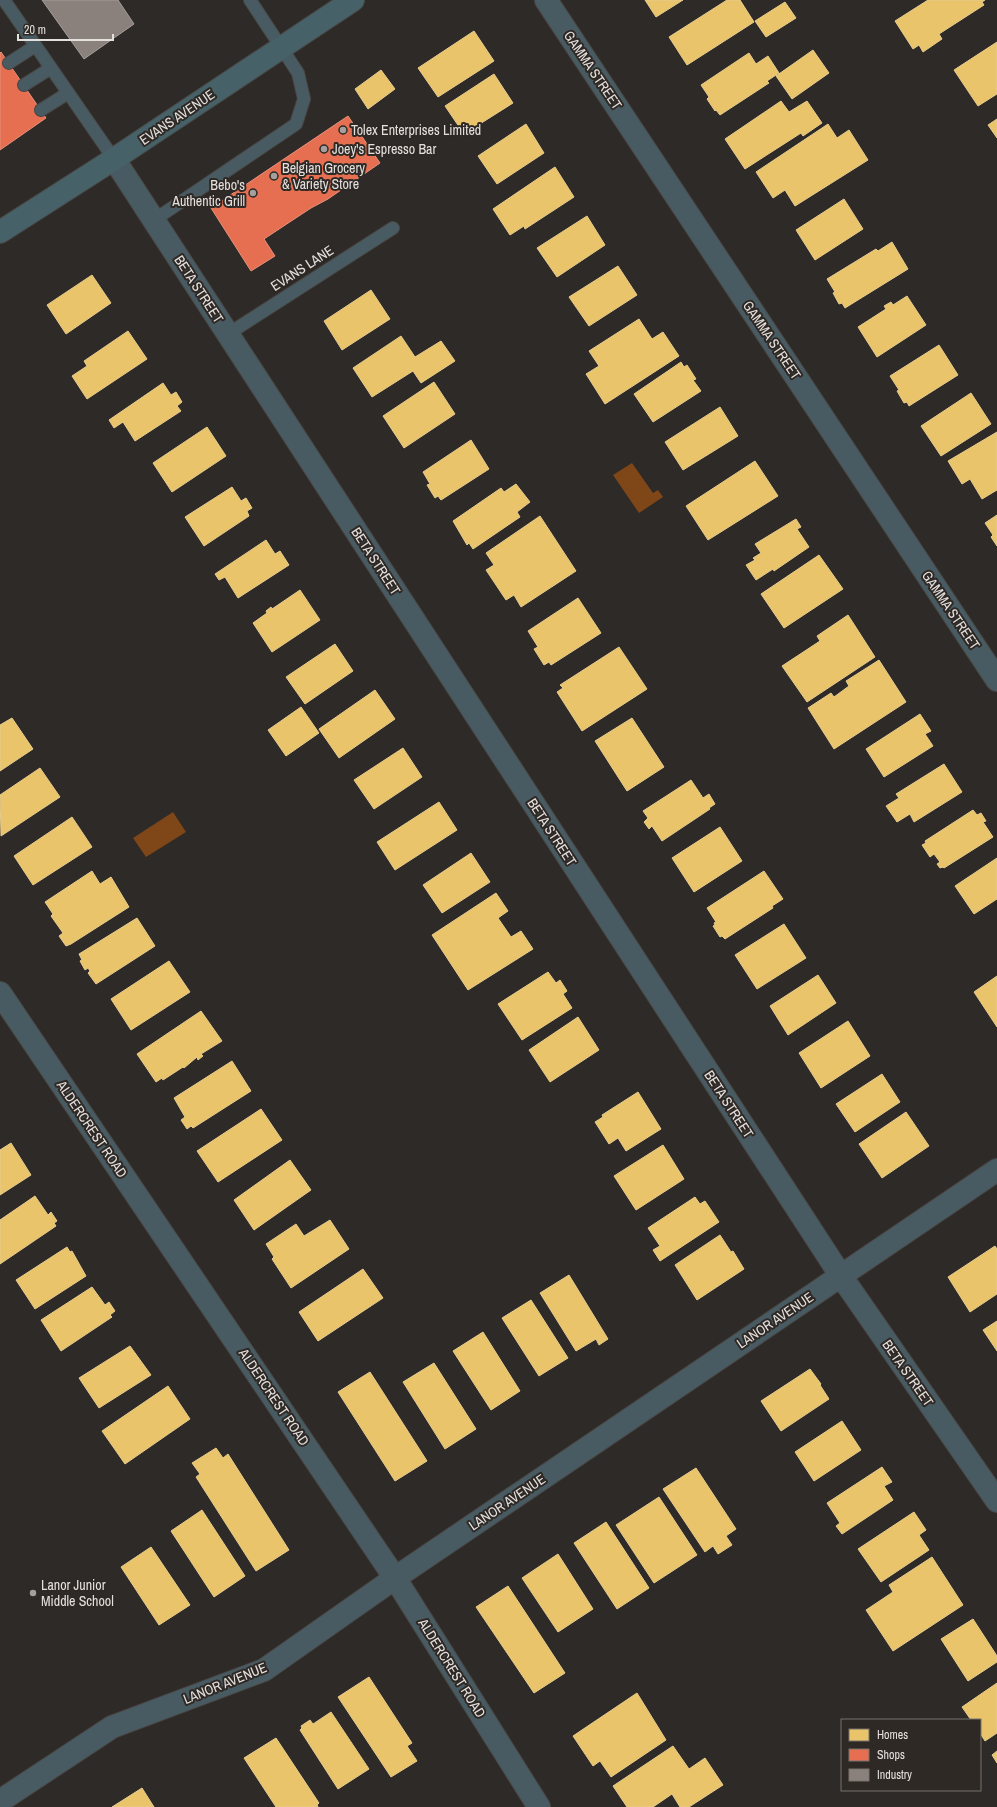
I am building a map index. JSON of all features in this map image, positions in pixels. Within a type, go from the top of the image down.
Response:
[{"type":"main road","name":"EVANS AVENUE","points":[[0,232],[114,159],[353,0]]},
{"type":"street","name":"GAMMA STREET","points":[[546,0],[997,680]]},
{"type":"street","name":"BETA STREET","points":[[114,159],[840,1276],[997,1501]]},
{"type":"street","name":"ALDERCREST ROAD","points":[[0,993],[396,1578],[539,1807]]},
{"type":"street","name":"LANOR AVENUE","points":[[3,1802],[112,1727],[264,1670],[396,1578],[997,1170]]},
{"type":"lane","points":[[4,0],[114,159]]},
{"type":"lane","points":[[154,220],[296,124],[304,99],[298,73],[250,0]]},
{"type":"lane","points":[[9,63],[36,46]]},
{"type":"lane","points":[[24,85],[51,68]]},
{"type":"lane","points":[[41,110],[68,93]]},
{"type":"lane","name":"EVANS LANE","points":[[228,334],[393,228]]},
{"type":"shaded area","points":[[632,463],[653,493],[658,490],[663,497],[639,513],[613,475]]},
{"type":"shaded area","points":[[173,812],[186,832],[146,857],[133,838]]},
{"type":"building: Homes","points":[[645,0],[683,0],[656,17]]},
{"type":"building: Homes","points":[[727,0],[740,0],[754,22],[687,65],[669,37]]},
{"type":"building: Homes","points":[[928,0],[985,0],[982,2],[984,5],[939,34],[942,39],[923,52],[919,45],[913,49],[895,21]]},
{"type":"building: Homes","points":[[785,2],[796,18],[766,37],[755,21]]},
{"type":"building: Homes","points":[[474,31],[494,61],[438,97],[418,68]]},
{"type":"building: Homes","points":[[997,42],[997,94],[978,106],[954,70]]},
{"type":"building: Homes","points":[[813,50],[829,73],[792,99],[776,76]]},
{"type":"building: Homes","points":[[749,53],[756,64],[768,56],[779,73],[767,81],[769,83],[720,115],[716,110],[715,111],[707,99],[709,97],[701,85]]},
{"type":"building: Homes","points":[[381,70],[395,89],[368,109],[355,89]]},
{"type":"building: Homes","points":[[494,74],[513,103],[464,134],[445,106]]},
{"type":"building: Homes","points":[[781,101],[789,112],[807,101],[822,123],[803,136],[801,133],[745,169],[725,139]]},
{"type":"building: Homes","points":[[997,119],[997,138],[988,125]]},
{"type":"building: Homes","points":[[526,124],[544,153],[497,184],[478,156]]},
{"type":"building: Homes","points":[[828,124],[837,138],[849,130],[868,160],[795,206],[785,190],[773,198],[756,172]]},
{"type":"building: Homes","points":[[555,167],[574,197],[525,229],[524,226],[510,235],[493,209]]},
{"type":"building: Homes","points":[[844,199],[863,229],[815,260],[796,230]]},
{"type":"building: Homes","points":[[587,216],[605,245],[557,277],[537,248]]},
{"type":"building: Homes","points":[[892,242],[908,269],[845,308],[842,303],[839,304],[833,293],[835,292],[827,279],[876,249],[878,251]]},
{"type":"building: Homes","points":[[618,266],[637,295],[589,326],[569,297]]},
{"type":"building: Homes","points":[[92,275],[111,303],[66,334],[47,305]]},
{"type":"building: Homes","points":[[371,290],[390,319],[342,350],[324,321]]},
{"type":"building: Homes","points":[[907,296],[926,325],[877,357],[858,327],[886,309],[884,306],[891,302],[893,305]]},
{"type":"building: Homes","points":[[639,319],[652,339],[663,332],[679,356],[605,404],[586,374],[599,366],[589,351]]},
{"type":"building: Homes","points":[[128,331],[147,359],[87,399],[72,376],[87,366],[84,361]]},
{"type":"building: Homes","points":[[401,336],[415,357],[441,341],[455,361],[421,383],[413,371],[372,397],[353,368]]},
{"type":"building: Homes","points":[[939,345],[958,375],[909,406],[907,402],[904,403],[897,391],[899,390],[890,376]]},
{"type":"building: Homes","points":[[681,362],[684,367],[687,365],[696,379],[693,380],[701,391],[653,422],[634,394]]},
{"type":"building: Homes","points":[[434,382],[455,414],[404,448],[383,416]]},
{"type":"building: Homes","points":[[163,383],[171,395],[176,392],[182,402],[177,406],[181,411],[135,441],[123,422],[114,428],[109,420]]},
{"type":"building: Homes","points":[[971,393],[991,424],[941,456],[921,426]]},
{"type":"building: Homes","points":[[720,407],[738,436],[683,470],[665,442]]},
{"type":"building: Homes","points":[[207,427],[226,456],[172,492],[153,463]]},
{"type":"building: Homes","points":[[997,432],[997,490],[982,499],[970,479],[962,484],[948,461]]},
{"type":"building: Homes","points":[[471,440],[489,469],[441,500],[438,496],[435,498],[427,485],[430,484],[423,472]]},
{"type":"building: Homes","points":[[755,461],[778,496],[708,540],[686,506]]},
{"type":"building: Homes","points":[[516,484],[530,502],[517,512],[520,517],[473,549],[469,543],[467,545],[453,521],[501,488],[504,492]]},
{"type":"building: Homes","points":[[232,487],[241,501],[246,498],[252,508],[247,511],[249,516],[204,546],[185,517]]},
{"type":"building: Homes","points":[[997,515],[997,546],[991,537],[993,535],[985,523]]},
{"type":"building: Homes","points":[[540,516],[576,571],[521,607],[514,595],[506,600],[486,570],[494,565],[486,553]]},
{"type":"building: Homes","points":[[796,519],[801,527],[797,529],[809,547],[774,571],[773,569],[756,580],[746,565],[755,560],[753,558],[761,553],[755,544]]},
{"type":"building: Homes","points":[[266,540],[275,554],[280,551],[289,565],[238,598],[225,577],[219,580],[215,574]]},
{"type":"building: Homes","points":[[819,555],[843,589],[784,628],[761,594]]},
{"type":"building: Homes","points":[[300,590],[320,620],[272,652],[253,623],[267,613],[266,611],[271,607],[272,609]]},
{"type":"building: Homes","points":[[578,598],[601,633],[551,665],[549,662],[544,665],[534,649],[538,647],[528,631]]},
{"type":"building: Homes","points":[[848,615],[875,657],[807,702],[782,666],[820,641],[817,636]]},
{"type":"building: Homes","points":[[335,644],[353,671],[305,704],[286,677]]},
{"type":"building: Homes","points":[[619,647],[647,689],[582,731],[557,692],[563,688],[560,685]]},
{"type":"building: Homes","points":[[879,660],[906,702],[834,749],[808,708],[831,693],[834,697],[849,686],[846,681]]},
{"type":"building: Homes","points":[[375,690],[395,719],[339,758],[319,729]]},
{"type":"building: Homes","points":[[301,707],[319,733],[286,756],[268,730]]},
{"type":"building: Homes","points":[[920,714],[931,731],[925,734],[933,746],[884,777],[866,749]]},
{"type":"building: Homes","points":[[12,718],[33,749],[0,771],[0,725]]},
{"type":"building: Homes","points":[[632,718],[664,767],[627,791],[595,741]]},
{"type":"building: Homes","points":[[403,748],[422,777],[374,809],[354,780]]},
{"type":"building: Homes","points":[[944,764],[962,792],[914,822],[910,814],[897,822],[886,806],[899,798],[896,794]]},
{"type":"building: Homes","points":[[40,768],[60,797],[1,836],[0,795]]},
{"type":"building: Homes","points":[[691,780],[703,798],[709,794],[715,804],[709,808],[710,809],[662,841],[652,826],[649,829],[644,822],[648,818],[643,811]]},
{"type":"building: Homes","points":[[439,802],[457,830],[395,870],[377,842]]},
{"type":"building: Homes","points":[[973,810],[977,815],[981,813],[986,821],[983,822],[993,837],[944,868],[940,868],[937,864],[940,862],[934,854],[930,857],[922,845],[926,843],[925,841]]},
{"type":"building: Homes","points":[[72,817],[92,847],[33,885],[14,856]]},
{"type":"building: Homes","points":[[720,827],[742,861],[694,892],[672,858]]},
{"type":"building: Homes","points":[[471,853],[490,882],[442,913],[423,885]]},
{"type":"building: Homes","points":[[997,858],[997,899],[974,914],[955,886]]},
{"type":"building: Homes","points":[[92,871],[100,884],[111,877],[129,907],[66,946],[59,936],[63,933],[51,916],[53,914],[45,902]]},
{"type":"building: Homes","points":[[764,871],[783,899],[772,906],[773,908],[725,939],[722,936],[720,937],[713,926],[716,922],[707,908]]},
{"type":"building: Homes","points":[[496,893],[508,911],[498,918],[511,937],[521,931],[533,949],[468,990],[432,935]]},
{"type":"building: Homes","points":[[137,918],[155,946],[96,984],[88,973],[90,971],[88,968],[85,970],[80,961],[82,960],[79,954]]},
{"type":"building: Homes","points":[[784,924],[806,958],[757,989],[735,955]]},
{"type":"building: Homes","points":[[169,961],[190,992],[131,1030],[111,999]]},
{"type":"building: Homes","points":[[548,972],[556,983],[560,980],[567,991],[563,994],[572,1008],[522,1040],[498,1004]]},
{"type":"building: Homes","points":[[818,975],[836,1003],[788,1035],[770,1006]]},
{"type":"building: Homes","points":[[997,976],[997,1027],[974,992]]},
{"type":"building: Homes","points":[[201,1011],[222,1041],[201,1054],[203,1056],[198,1060],[197,1057],[184,1068],[183,1067],[163,1080],[162,1078],[156,1082],[137,1054]]},
{"type":"building: Homes","points":[[578,1017],[599,1050],[550,1082],[529,1050]]},
{"type":"building: Homes","points":[[848,1021],[870,1056],[821,1088],[799,1053]]},
{"type":"building: Homes","points":[[232,1061],[251,1091],[193,1128],[191,1126],[187,1129],[181,1120],[185,1117],[174,1098]]},
{"type":"building: Homes","points":[[882,1074],[900,1102],[855,1132],[836,1104]]},
{"type":"building: Homes","points":[[638,1092],[661,1129],[626,1151],[618,1138],[609,1144],[595,1122],[603,1117],[602,1115]]},
{"type":"building: Homes","points":[[261,1109],[282,1140],[218,1182],[197,1151]]},
{"type":"building: Homes","points":[[906,1112],[929,1146],[882,1178],[859,1144]]},
{"type":"building: Homes","points":[[11,1143],[31,1175],[0,1195],[0,1150]]},
{"type":"building: Homes","points":[[663,1145],[684,1179],[636,1210],[614,1176]]},
{"type":"building: Homes","points":[[290,1160],[311,1190],[254,1230],[234,1200]]},
{"type":"building: Homes","points":[[35,1196],[48,1215],[51,1212],[57,1221],[54,1223],[56,1226],[0,1264],[0,1220]]},
{"type":"building: Homes","points":[[695,1197],[700,1204],[705,1201],[719,1222],[660,1261],[653,1250],[660,1246],[648,1228]]},
{"type":"building: Homes","points":[[330,1220],[349,1249],[291,1288],[272,1259],[274,1257],[266,1244],[296,1224],[304,1236]]},
{"type":"building: Homes","points":[[720,1235],[731,1252],[733,1251],[744,1269],[697,1300],[675,1265]]},
{"type":"building: Homes","points":[[995,1246],[997,1249],[997,1294],[970,1312],[948,1277]]},
{"type":"building: Homes","points":[[67,1247],[70,1252],[72,1251],[86,1276],[35,1309],[16,1280]]},
{"type":"building: Homes","points":[[363,1269],[383,1298],[318,1341],[299,1312]]},
{"type":"building: Homes","points":[[569,1275],[608,1339],[599,1345],[596,1339],[576,1351],[540,1293]]},
{"type":"building: Homes","points":[[92,1287],[105,1305],[109,1302],[115,1311],[110,1315],[112,1317],[61,1351],[41,1320]]},
{"type":"building: Homes","points":[[531,1300],[568,1358],[539,1376],[502,1318]]},
{"type":"building: Homes","points":[[997,1321],[997,1351],[983,1330]]},
{"type":"building: Homes","points":[[483,1332],[520,1391],[491,1410],[453,1351]]},
{"type":"building: Homes","points":[[130,1346],[151,1375],[99,1408],[79,1378]]},
{"type":"building: Homes","points":[[434,1363],[476,1429],[445,1449],[403,1382]]},
{"type":"building: Homes","points":[[810,1369],[821,1384],[820,1385],[829,1399],[781,1431],[761,1401]]},
{"type":"building: Homes","points":[[370,1372],[427,1461],[395,1481],[338,1392]]},
{"type":"building: Homes","points":[[168,1386],[190,1419],[125,1464],[102,1431]]},
{"type":"building: Homes","points":[[842,1421],[861,1450],[814,1481],[795,1452]]},
{"type":"building: Homes","points":[[216,1448],[223,1458],[228,1454],[289,1550],[256,1571],[196,1477],[200,1474],[192,1463]]},
{"type":"building: Homes","points":[[882,1467],[892,1482],[884,1486],[893,1500],[842,1534],[836,1526],[840,1523],[827,1503]]},
{"type":"building: Homes","points":[[696,1468],[736,1529],[726,1536],[732,1545],[718,1554],[713,1546],[705,1552],[663,1489]]},
{"type":"building: Homes","points":[[659,1497],[697,1555],[654,1583],[616,1525]]},
{"type":"building: Homes","points":[[202,1510],[245,1576],[214,1597],[171,1531]]},
{"type":"building: Homes","points":[[914,1512],[926,1530],[919,1535],[929,1550],[881,1582],[858,1549]]},
{"type":"building: Homes","points":[[606,1522],[649,1588],[617,1609],[574,1543]]},
{"type":"building: Homes","points":[[151,1547],[190,1605],[159,1625],[121,1567]]},
{"type":"building: Homes","points":[[558,1554],[593,1609],[558,1632],[522,1578]]},
{"type":"building: Homes","points":[[932,1557],[963,1605],[893,1651],[866,1610],[893,1592],[889,1585]]},
{"type":"building: Homes","points":[[508,1586],[565,1673],[534,1693],[476,1607]]},
{"type":"building: Homes","points":[[973,1619],[997,1656],[997,1662],[968,1681],[941,1639]]},
{"type":"building: Homes","points":[[369,1677],[412,1743],[407,1746],[417,1761],[391,1777],[338,1697]]},
{"type":"building: Homes","points":[[997,1683],[997,1733],[985,1741],[981,1735],[981,1719],[970,1719],[962,1707]]},
{"type":"building: Homes","points":[[637,1693],[666,1740],[611,1777],[600,1761],[593,1766],[573,1736]]},
{"type":"building: Homes","points":[[331,1712],[369,1769],[338,1789],[300,1730],[302,1728],[301,1726],[310,1720],[313,1724]]},
{"type":"building: Homes","points":[[276,1738],[319,1803],[317,1805],[318,1807],[276,1807],[244,1758]]},
{"type":"building: Homes","points":[[673,1746],[689,1769],[705,1758],[723,1785],[689,1807],[680,1807],[672,1794],[653,1807],[627,1807],[613,1786]]},
{"type":"building: Homes","points":[[997,1751],[997,1763],[992,1755]]},
{"type":"building: Homes","points":[[142,1788],[154,1807],[112,1807]]},
{"type":"building: Shops","points":[[1,52],[46,118],[0,150],[0,53]]},
{"type":"building: Shops","points":[[348,116],[380,163],[328,199],[311,208],[264,239],[275,256],[251,271],[211,208]]},
{"type":"building: Industry","points":[[42,0],[118,0],[134,24],[84,59]]},
{"type":"place","name":"Tolex Enterprises Limited","points":[[343,130]]},
{"type":"place","name":"Joey's Espresso Bar","points":[[324,149]]},
{"type":"place","name":"Belgian Grocery & Variety Store","points":[[274,176]]},
{"type":"place","name":"Bebo's Authentic Grill","points":[[253,193]]},
{"type":"place","name":"Lanor Junior Middle School","points":[[33,1593]]}]
